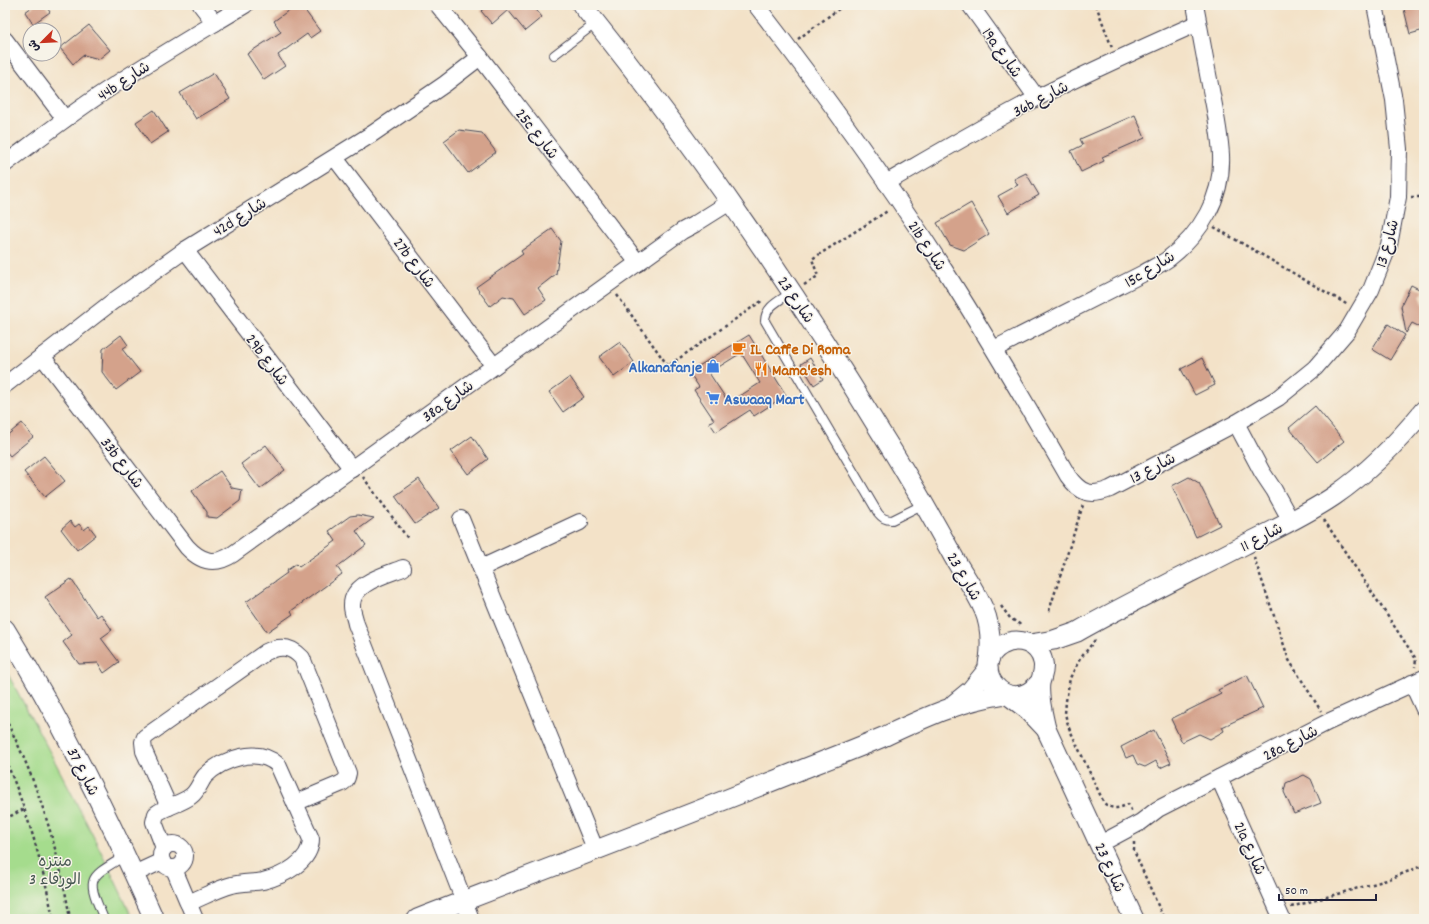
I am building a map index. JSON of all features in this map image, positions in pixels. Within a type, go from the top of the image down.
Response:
[{"type":"street","points":[[202,5],[215,23]]},
{"type":"street","name":"44b شارع","points":[[5,164],[65,119],[139,69],[246,5]]},
{"type":"street","name":"25c شارع","points":[[438,5],[480,57],[638,263]]},
{"type":"street","name":"شارع 23","points":[[582,5],[727,197],[817,329],[860,397],[924,504],[983,608],[990,633],[989,665]]},
{"type":"street","name":"21b شارع","points":[[756,5],[833,107],[900,203],[994,349],[1068,476],[1080,489],[1087,493]]},
{"type":"street","name":"19a شارع","points":[[970,5],[1037,98]]},
{"type":"street","name":"15c شارع","points":[[994,349],[1144,273],[1167,259],[1187,242],[1204,221],[1214,202],[1220,179],[1221,156],[1219,131],[1195,5]]},
{"type":"street","name":"شارع 13","points":[[1087,493],[1095,493],[1110,489],[1236,423],[1278,398],[1315,368],[1347,331],[1372,290],[1389,245],[1398,197],[1399,149],[1394,100],[1375,5]]},
{"type":"street","name":"36b شارع","points":[[886,183],[1037,98],[1198,23]]},
{"type":"street","points":[[5,40],[65,119]]},
{"type":"street","name":"42d شارع","points":[[5,385],[112,302],[185,250],[335,158],[409,110],[480,57]]},
{"type":"street","name":"27b شارع","points":[[335,158],[494,366]]},
{"type":"street","name":"38a شارع","points":[[209,561],[226,559],[682,231],[695,224],[727,197]]},
{"type":"street","name":"29b شارع","points":[[185,250],[353,467]]},
{"type":"street","name":"33b شارع","points":[[42,356],[187,547],[193,553],[209,561]]},
{"type":"street","name":"شارع 11","points":[[1023,637],[1054,640],[1077,632],[1315,508],[1334,496],[1372,467],[1406,433],[1424,410]]},
{"type":"street","points":[[1236,423],[1262,472],[1265,487],[1286,524]]},
{"type":"street","points":[[461,519],[596,851]]},
{"type":"street","points":[[481,568],[580,522]]},
{"type":"street","points":[[403,568],[365,584],[355,592],[352,605],[356,624],[471,919]]},
{"type":"street","name":"شارع 23","points":[[983,608],[1023,637]]},
{"type":"street","name":"شارع 37","points":[[5,629],[59,721],[93,788],[154,919]]},
{"type":"street","name":"شارع 11","points":[[1042,675],[1059,649],[1077,632]]},
{"type":"street","points":[[417,919],[596,851],[819,763],[950,707],[977,699],[1006,694],[1018,696],[1027,694],[1034,690],[1042,675],[1040,654],[1023,637],[1000,646],[994,652],[989,665],[971,690],[950,707]]},
{"type":"street","points":[[169,807],[144,751],[143,742],[145,737],[266,652],[273,648],[281,647],[293,650],[302,658],[348,773],[345,782],[295,803]]},
{"type":"street","points":[[989,665],[990,677],[993,684],[1006,694]]},
{"type":"street","name":"شارع 23","points":[[1042,675],[1042,706],[1046,729],[1098,838],[1134,919]]},
{"type":"street","points":[[1418,681],[1424,709]]},
{"type":"street","name":"28a شارع","points":[[1098,838],[1328,722],[1418,681]]},
{"type":"street","name":"شارع 23","points":[[1006,694],[1028,710],[1046,729]]},
{"type":"street","points":[[188,903],[231,885],[262,881],[271,878],[289,870],[308,852],[311,845],[311,839],[278,765],[270,759],[254,756],[243,757],[223,763],[206,775],[193,794],[159,812],[154,818],[155,826],[167,859],[188,903],[196,919]]},
{"type":"street","name":"21a شارع","points":[[1219,778],[1281,915]]},
{"type":"street","points":[[134,874],[167,859]]},
{"type":"lane","points":[[554,55],[596,23]]},
{"type":"lane","points":[[789,288],[768,309],[765,315],[765,321],[878,513],[886,520],[892,520],[924,504]]},
{"type":"lane","points":[[104,919],[92,890],[92,882],[95,875],[125,856]]},
{"type":"path","points":[[788,47],[844,5]]},
{"type":"path","points":[[1096,5],[1116,60]]},
{"type":"path","points":[[608,284],[668,366],[789,288],[818,276],[812,259],[900,203]]},
{"type":"path","points":[[1204,221],[1359,311]]},
{"type":"path","points":[[353,467],[409,540]]},
{"type":"path","points":[[1049,611],[1087,493]]},
{"type":"path","points":[[1315,508],[1416,658],[1418,681]]},
{"type":"path","points":[[1249,543],[1289,660],[1328,722]]},
{"type":"path","points":[[983,608],[998,601],[1023,637]]},
{"type":"path","points":[[1094,622],[1098,631],[1096,640],[1080,659],[1072,673],[1068,689],[1066,714],[1069,728],[1104,803],[1111,808],[1116,809],[1128,804],[1136,820],[1141,832],[1134,839],[1134,851],[1164,919]]},
{"type":"path","points":[[5,718],[26,763],[52,838],[70,919]]},
{"type":"path","points":[[5,759],[24,809],[44,877],[53,919]]},
{"type":"path","points":[[5,819],[24,809]]},
{"type":"path","points":[[1281,915],[1387,880],[1424,865]]},
{"type":"green space","name":"منتزه الورقاء 3","points":[[5,669],[71,793],[133,919],[5,919]]},
{"type":"building","points":[[35,5],[45,5],[50,12],[36,22],[32,22],[25,12]]},
{"type":"building","points":[[296,5],[301,5],[320,31],[310,38],[307,34],[278,55],[285,66],[264,80],[247,54],[281,32],[274,21]]},
{"type":"building","points":[[488,5],[532,5],[542,17],[525,31],[508,10],[492,24],[481,11]]},
{"type":"building","points":[[1403,5],[1424,5],[1424,30],[1410,34]]},
{"type":"building","points":[[89,25],[110,50],[99,59],[84,55],[73,64],[62,50],[62,46]]},
{"type":"building","points":[[214,73],[230,99],[196,119],[180,93]]},
{"type":"building","points":[[154,110],[168,132],[150,144],[136,122]]},
{"type":"building","points":[[1135,115],[1145,138],[1102,157],[1104,161],[1081,172],[1071,151],[1083,145],[1080,139]]},
{"type":"building","points":[[459,130],[482,133],[496,152],[468,173],[444,141]]},
{"type":"building","points":[[1026,173],[1039,195],[1008,213],[998,196],[1018,185],[1014,179]]},
{"type":"building","points":[[971,203],[989,234],[964,250],[950,245],[937,223]]},
{"type":"building","points":[[552,229],[561,241],[556,274],[538,288],[546,300],[525,314],[514,298],[503,296],[490,306],[476,287],[523,254],[521,251]]},
{"type":"building","points":[[1411,285],[1423,291],[1420,295],[1424,306],[1424,321],[1420,327],[1412,323],[1406,333],[1401,306]]},
{"type":"building","points":[[1388,324],[1405,335],[1390,360],[1372,349]]},
{"type":"building","points":[[121,335],[128,345],[122,349],[140,372],[116,390],[102,372],[103,349]]},
{"type":"building","points":[[749,335],[786,395],[754,416],[750,410],[716,432],[709,422],[714,420],[694,390],[699,387],[689,372]],"holes":[[[741,353],[760,383],[729,403],[709,373]]]},
{"type":"building","points":[[620,342],[634,362],[614,377],[599,357]]},
{"type":"building","points":[[810,358],[823,379],[814,385],[801,364]]},
{"type":"building","points":[[1202,358],[1215,385],[1195,395],[1181,369]]},
{"type":"building","points":[[570,377],[584,397],[563,412],[549,392]]},
{"type":"building","points":[[1315,406],[1344,441],[1318,462],[1289,428]]},
{"type":"building","points":[[22,423],[33,437],[10,456],[5,450],[5,437]]},
{"type":"building","points":[[472,436],[488,459],[468,474],[451,451]]},
{"type":"building","points":[[266,445],[285,470],[260,489],[241,464]]},
{"type":"building","points":[[44,456],[65,481],[45,497],[24,472]]},
{"type":"building","points":[[220,471],[232,488],[242,490],[240,501],[217,518],[207,517],[207,512],[192,491]]},
{"type":"building","points":[[1189,477],[1199,483],[1220,525],[1196,537],[1172,486]]},
{"type":"building","points":[[419,479],[439,508],[415,524],[395,496]]},
{"type":"building","points":[[358,515],[374,518],[356,531],[366,545],[337,567],[342,574],[291,611],[293,614],[267,632],[246,602],[287,573],[286,571],[296,564],[299,567],[336,541],[329,531],[350,516]]},
{"type":"building","points":[[70,521],[75,527],[79,524],[84,530],[89,526],[96,535],[77,550],[61,529]]},
{"type":"building","points":[[71,579],[97,617],[101,614],[112,630],[101,638],[119,662],[104,673],[98,663],[79,664],[63,642],[72,635],[45,597]]},
{"type":"building","points":[[1247,675],[1263,708],[1222,727],[1224,731],[1210,739],[1199,734],[1182,742],[1171,719],[1221,694],[1218,690]]},
{"type":"building","points":[[1154,730],[1171,763],[1160,768],[1156,761],[1145,767],[1137,764],[1133,755],[1126,758],[1121,747]]},
{"type":"building","points":[[1304,775],[1311,779],[1321,803],[1294,814],[1284,792],[1286,783]]},
{"type":"place","name":"IL Caffe Di Roma","points":[[739,348]]},
{"type":"place","name":"Alkanafanje","points":[[713,366]]},
{"type":"place","name":"Mama'esh","points":[[761,369]]},
{"type":"place","name":"Aswaaq Mart","points":[[713,398]]}]
